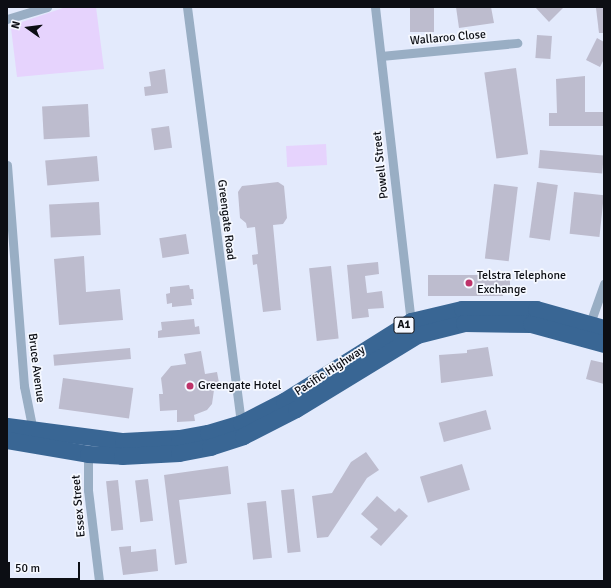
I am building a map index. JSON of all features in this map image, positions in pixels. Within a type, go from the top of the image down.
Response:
[{"type":"highway","name":"Pacific Highway","points":[[7,440],[88,454],[122,456],[179,453],[210,447],[242,430],[284,401],[411,321],[462,309],[508,307],[549,311],[593,330],[604,344]]},
{"type":"highway","name":"Pacific Highway","points":[[7,426],[33,431],[110,440],[156,440],[242,430],[296,409],[400,343],[439,328],[464,323],[518,322],[593,330]]},
{"type":"street","points":[[7,19],[47,7]]},
{"type":"street","name":"Greengate Road","points":[[187,7],[242,430]]},
{"type":"street","name":"Powell Street","points":[[375,7],[411,321]]},
{"type":"street","name":"Wallaroo Close","points":[[381,56],[517,43]]},
{"type":"street","name":"Bruce Avenue","points":[[7,165],[24,386],[33,431]]},
{"type":"street","points":[[593,330],[604,284]]},
{"type":"street","name":"Essex Street","points":[[88,454],[88,490],[99,581]]},
{"type":"shaded area","points":[[66,7],[96,7],[104,69],[17,77],[11,28],[13,25]]},
{"type":"shaded area","points":[[326,144],[327,165],[287,167],[286,146]]},
{"type":"building","points":[[410,7],[434,7],[434,32],[410,32]]},
{"type":"building","points":[[456,7],[491,7],[494,23],[459,28]]},
{"type":"building","points":[[535,7],[564,7],[549,22]]},
{"type":"building","points":[[604,7],[604,33],[599,33],[596,8]]},
{"type":"building","points":[[537,35],[552,36],[550,59],[535,58]]},
{"type":"building","points":[[597,38],[604,42],[604,59],[600,67],[586,60]]},
{"type":"building","points":[[516,68],[528,154],[496,159],[484,72]]},
{"type":"building","points":[[165,69],[168,93],[145,96],[144,87],[151,86],[149,72]]},
{"type":"building","points":[[585,76],[585,112],[604,112],[604,126],[549,126],[549,113],[557,113],[556,79]]},
{"type":"building","points":[[88,104],[90,137],[44,139],[42,106]]},
{"type":"building","points":[[169,126],[172,148],[154,150],[151,129]]},
{"type":"building","points":[[540,150],[604,156],[602,174],[538,168]]},
{"type":"building","points":[[97,156],[99,181],[47,185],[45,161]]},
{"type":"building","points":[[278,182],[284,186],[287,218],[283,224],[273,225],[281,310],[263,312],[257,264],[253,265],[252,255],[258,254],[255,227],[247,228],[246,223],[240,218],[238,192],[242,186]]},
{"type":"building","points":[[537,182],[558,185],[550,240],[529,237]]},
{"type":"building","points":[[494,184],[518,187],[509,261],[485,258]]},
{"type":"building","points":[[574,192],[604,195],[599,237],[570,234]]},
{"type":"building","points":[[99,202],[101,235],[51,238],[49,205]]},
{"type":"building","points":[[186,234],[189,254],[162,258],[159,238]]},
{"type":"building","points":[[84,256],[86,292],[120,289],[123,320],[59,325],[54,259]]},
{"type":"building","points":[[378,262],[379,274],[365,276],[367,293],[382,291],[384,308],[368,309],[369,317],[352,319],[347,265]]},
{"type":"building","points":[[331,266],[339,339],[317,341],[309,268]]},
{"type":"building","name":"Telstra Telephone Exchange","points":[[428,275],[510,275],[510,290],[503,290],[503,296],[428,296]]},
{"type":"building","points":[[189,285],[190,289],[193,289],[194,299],[191,299],[192,305],[172,307],[172,303],[167,304],[166,294],[170,293],[170,287]]},
{"type":"building","points":[[194,319],[195,327],[199,326],[200,334],[158,338],[158,331],[162,330],[161,322]]},
{"type":"building","points":[[488,347],[493,376],[441,383],[439,355],[467,353],[467,350]]},
{"type":"building","points":[[130,348],[131,359],[54,366],[53,355]]},
{"type":"building","name":"Greengate Hotel","points":[[201,351],[205,374],[217,372],[220,388],[214,390],[212,404],[207,410],[194,415],[195,421],[177,422],[177,410],[160,411],[159,394],[163,394],[161,378],[171,366],[186,364],[184,354]]},
{"type":"building","points":[[591,360],[604,363],[604,384],[586,379]]},
{"type":"building","points":[[63,378],[133,388],[129,419],[59,409]]},
{"type":"building","points":[[486,410],[491,429],[444,442],[439,423]]},
{"type":"building","points":[[366,452],[379,470],[367,478],[328,537],[317,538],[312,496],[332,493],[351,462]]},
{"type":"building","points":[[462,464],[470,490],[428,503],[420,477]]},
{"type":"building","points":[[228,466],[231,494],[179,500],[187,563],[175,565],[164,475]]},
{"type":"building","points":[[148,479],[153,521],[140,522],[135,481]]},
{"type":"building","points":[[118,480],[123,530],[111,531],[106,481]]},
{"type":"building","points":[[294,489],[301,552],[288,553],[281,490]]},
{"type":"building","points":[[377,496],[395,512],[399,508],[408,516],[381,546],[370,537],[378,529],[361,514]]},
{"type":"building","points":[[266,501],[272,558],[253,560],[247,503]]},
{"type":"building","points":[[131,546],[131,552],[156,549],[158,571],[123,575],[119,547]]},
{"type":"place","name":"Telstra Telephone Exchange","points":[[469,283]]},
{"type":"place","name":"Greengate Hotel","points":[[190,386]]}]
